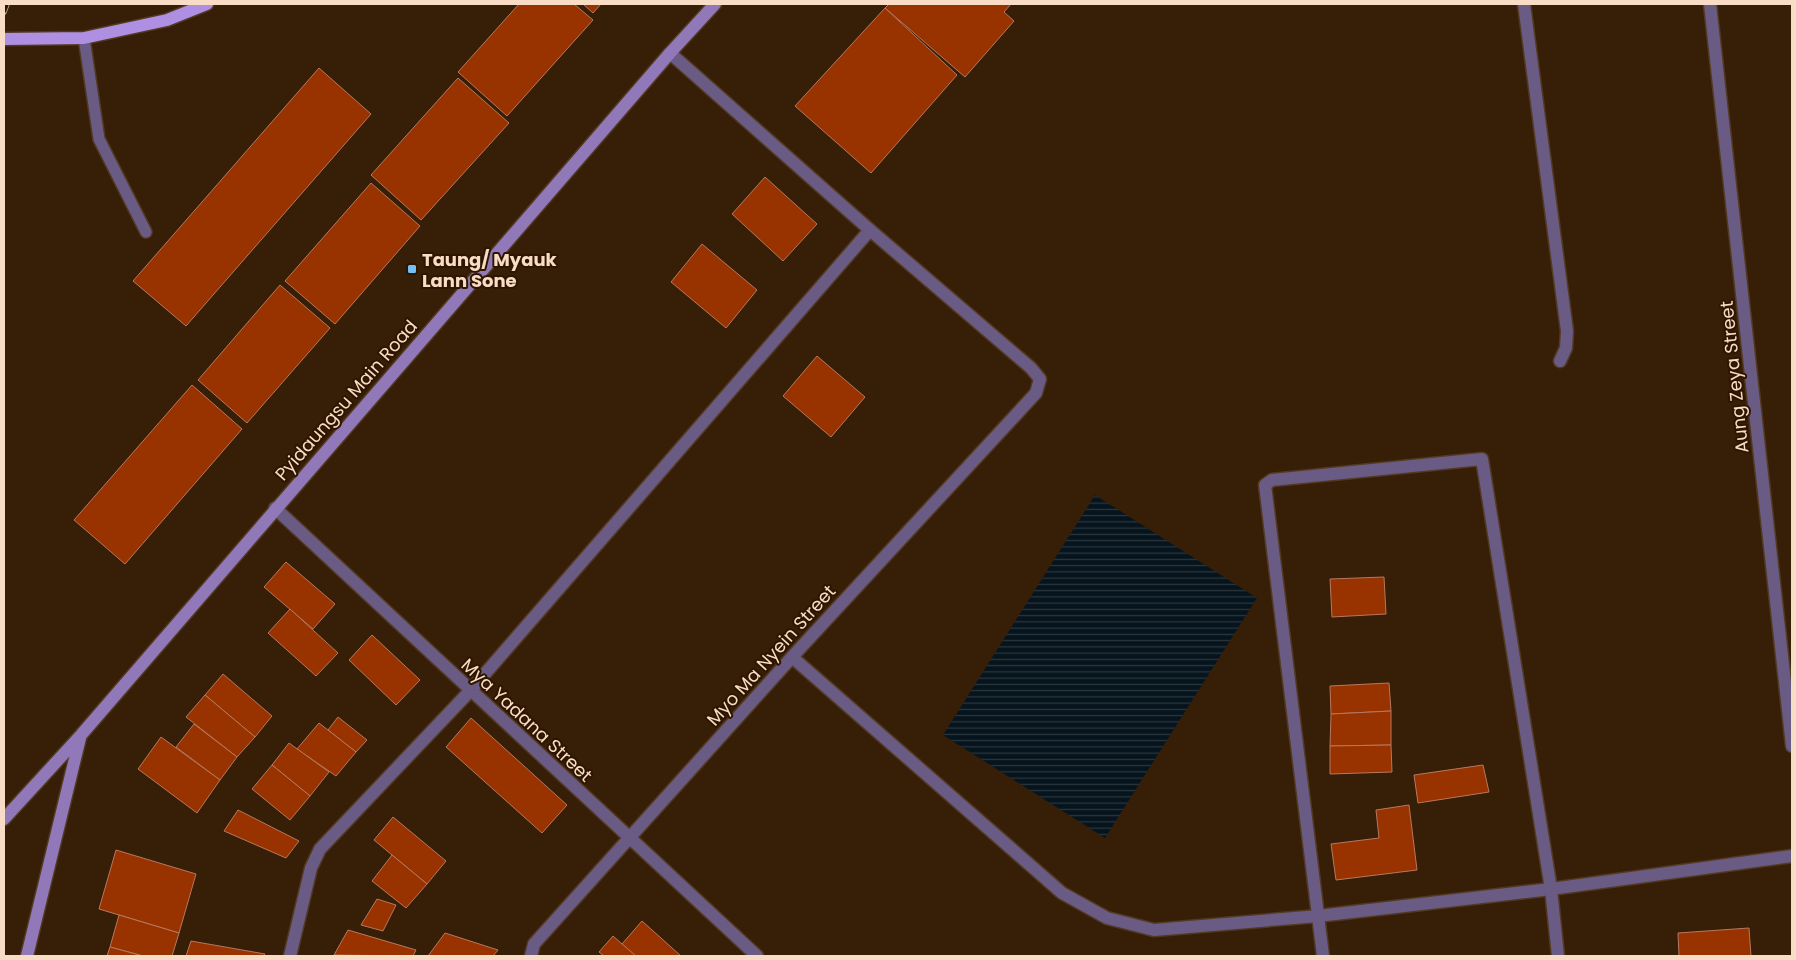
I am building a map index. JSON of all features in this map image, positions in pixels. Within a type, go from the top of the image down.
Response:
[{"type":"main road","points":[[4,39],[84,38],[166,20],[207,4]]},
{"type":"main road","name":"Pyidaungsu Main Road","points":[[4,819],[81,735],[275,508],[670,53],[716,4]]},
{"type":"main road","points":[[27,956],[81,735]]},
{"type":"street","points":[[1524,4],[1567,331],[1566,348],[1560,361]]},
{"type":"street","name":"Aung Zeya Street","points":[[1710,4],[1792,745]]},
{"type":"street","points":[[290,956],[310,868],[320,849],[470,691],[870,230],[670,53]]},
{"type":"street","name":"Myo Ma Nyein Street","points":[[531,956],[534,944],[792,657],[1036,393],[1040,379],[1031,368],[870,230]]},
{"type":"street","points":[[1323,956],[1265,485],[1272,480],[1482,459],[1551,889],[1558,956]]},
{"type":"street","name":"Mya Yadana Street","points":[[275,508],[757,956]]},
{"type":"street","points":[[792,657],[1062,893],[1107,918],[1154,930],[1318,916],[1551,889],[1792,856]]},
{"type":"lane","points":[[84,38],[99,139],[146,232]]},
{"type":"water","points":[[1095,495],[1257,598],[1105,838],[943,735]]},
{"type":"building","points":[[519,4],[574,4],[593,20],[507,116],[458,72]]},
{"type":"building","points":[[583,4],[601,4],[593,13]]},
{"type":"building","points":[[889,4],[1011,4],[1004,12],[1014,21],[965,77],[885,8]]},
{"type":"building","points":[[885,8],[957,75],[871,173],[795,106]]},
{"type":"building","points":[[319,68],[371,114],[186,326],[133,281]]},
{"type":"building","points":[[458,78],[509,123],[421,220],[371,175]]},
{"type":"building","points":[[765,177],[817,224],[783,261],[732,214]]},
{"type":"building","points":[[371,183],[420,226],[335,324],[285,281]]},
{"type":"building","points":[[702,244],[757,290],[726,328],[671,282]]},
{"type":"building","points":[[280,285],[330,328],[247,423],[198,380]]},
{"type":"building","points":[[817,356],[865,397],[831,437],[783,396]]},
{"type":"building","points":[[192,385],[242,429],[125,564],[74,520]]},
{"type":"building","points":[[286,562],[335,604],[313,629],[264,587]]},
{"type":"building","points":[[1384,577],[1386,614],[1332,617],[1330,579]]},
{"type":"building","points":[[290,609],[338,653],[316,676],[268,633]]},
{"type":"building","points":[[372,635],[420,680],[396,705],[349,660]]},
{"type":"building","points":[[223,674],[272,716],[255,737],[205,695]]},
{"type":"building","points":[[1389,683],[1391,711],[1331,714],[1330,686]]},
{"type":"building","points":[[205,695],[255,737],[237,757],[186,717]]},
{"type":"building","points":[[1391,711],[1391,745],[1330,746],[1331,714]]},
{"type":"building","points":[[338,717],[367,740],[356,752],[328,730]]},
{"type":"building","points":[[471,718],[567,805],[542,833],[446,747]]},
{"type":"building","points":[[319,723],[356,752],[336,776],[297,749]]},
{"type":"building","points":[[194,724],[237,757],[220,780],[176,747]]},
{"type":"building","points":[[161,737],[220,780],[197,813],[138,769]]},
{"type":"building","points":[[289,743],[329,772],[310,796],[272,765]]},
{"type":"building","points":[[1391,745],[1392,772],[1330,774],[1330,746]]},
{"type":"building","points":[[272,765],[310,796],[290,820],[252,789]]},
{"type":"building","points":[[1483,765],[1489,792],[1418,803],[1414,775]]},
{"type":"building","points":[[1409,805],[1417,870],[1336,880],[1331,844],[1379,838],[1376,810]]},
{"type":"building","points":[[238,810],[299,841],[286,858],[224,831]]},
{"type":"building","points":[[393,817],[446,861],[427,884],[374,840]]},
{"type":"building","points":[[116,850],[196,874],[179,933],[99,909]]},
{"type":"building","points":[[392,855],[427,884],[406,908],[372,881]]},
{"type":"building","points":[[377,899],[396,905],[383,931],[361,925]]},
{"type":"building","points":[[119,915],[179,933],[172,956],[143,956],[110,947]]},
{"type":"building","points":[[642,921],[681,956],[635,956],[622,944]]},
{"type":"building","points":[[1749,928],[1751,956],[1679,956],[1678,933]]},
{"type":"building","points":[[348,930],[416,950],[413,956],[334,955]]},
{"type":"building","points":[[445,933],[498,950],[493,956],[428,956]]},
{"type":"building","points":[[613,936],[636,956],[604,956],[599,952]]},
{"type":"building","points":[[191,941],[265,954],[264,956],[186,956]]},
{"type":"building","points":[[110,947],[143,956],[107,956]]},
{"type":"railway","points":[[4,12],[7,4]]},
{"type":"place","name":"Taung/ Myauk Lann Sone","points":[[412,269]]}]
